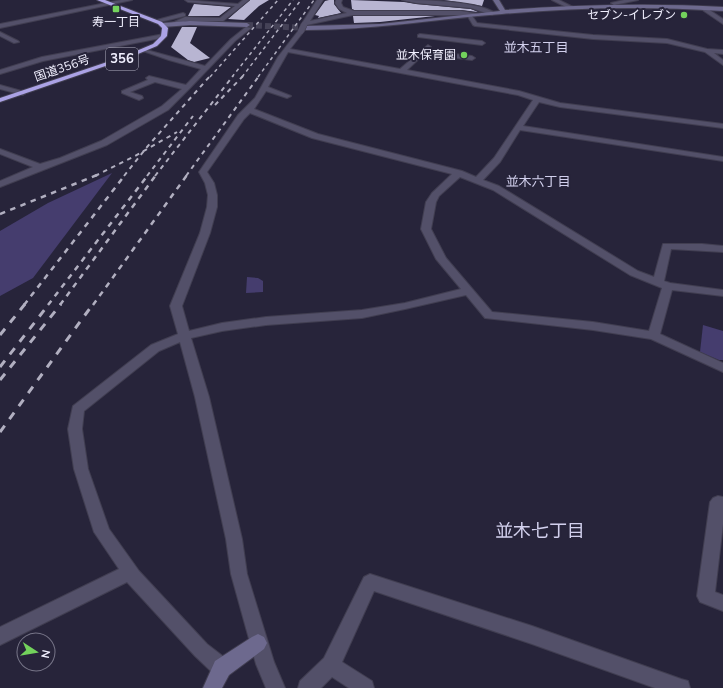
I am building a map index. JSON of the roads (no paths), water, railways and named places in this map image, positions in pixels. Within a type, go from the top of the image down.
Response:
[{"type":"highway","points":[[100,0],[156,21],[163,25],[165,30],[164,36]]},
{"type":"highway","name":"国道356号","points":[[0,100],[145,50],[161,41],[164,36]]},
{"type":"street","points":[[0,26],[129,0]]},
{"type":"street","points":[[188,0],[238,5]]},
{"type":"street","points":[[174,24],[185,20],[221,20],[246,0]]},
{"type":"street","points":[[276,688],[266,670],[239,574],[234,539],[202,397],[176,306],[180,292],[189,276],[190,269],[212,209],[212,190],[209,179],[203,172],[241,116],[250,110],[265,88],[279,60],[304,27],[320,0]]},
{"type":"street","points":[[338,0],[338,4],[341,8],[353,12]]},
{"type":"street","points":[[405,0],[468,7],[485,10],[492,13]]},
{"type":"street","points":[[496,0],[503,12]]},
{"type":"street","points":[[555,0],[572,8]]},
{"type":"street","points":[[605,0],[617,4],[635,0],[642,5]]},
{"type":"street","points":[[304,27],[363,27],[503,12],[617,4],[723,9]]},
{"type":"street","points":[[703,8],[723,22]]},
{"type":"street","points":[[304,27],[353,12],[461,13],[477,15]]},
{"type":"street","points":[[156,21],[196,14]]},
{"type":"street","points":[[469,16],[475,24],[593,37],[667,41],[707,51],[723,52]]},
{"type":"street","points":[[0,184],[104,143],[164,108],[173,102],[248,26],[190,23],[163,25]]},
{"type":"street","points":[[0,34],[16,42]]},
{"type":"street","points":[[0,72],[42,59],[164,36]]},
{"type":"street","points":[[420,36],[482,43]]},
{"type":"street","points":[[402,71],[438,38]]},
{"type":"street","points":[[145,50],[171,59],[206,68]]},
{"type":"street","points":[[287,50],[519,93],[560,105],[723,126]]},
{"type":"street","points":[[707,51],[723,63]]},
{"type":"street","points":[[423,52],[472,58]]},
{"type":"street","points":[[139,98],[124,92],[152,79],[181,87],[188,87]]},
{"type":"street","points":[[0,88],[23,93]]},
{"type":"street","points":[[265,88],[287,96]]},
{"type":"street","points":[[478,180],[497,160],[537,99]]},
{"type":"street","points":[[250,110],[316,136],[459,173],[478,180],[496,188],[634,273],[663,284],[723,293]]},
{"type":"street","points":[[519,128],[723,159]]},
{"type":"street","points":[[0,151],[40,167]]},
{"type":"street","points":[[459,173],[435,195],[431,202],[426,229],[441,260],[489,315],[593,326],[654,336],[723,368]]},
{"type":"street","points":[[654,336],[663,284],[667,246],[702,246],[723,249]]},
{"type":"street","points":[[222,668],[201,650],[130,572],[102,532],[83,476],[76,429],[78,409],[155,348],[184,336],[222,327],[266,321],[362,314],[406,306],[467,291]]},
{"type":"street","points":[[723,503],[718,502],[706,596],[723,603]]},
{"type":"street","points":[[0,636],[130,572]]},
{"type":"street","points":[[307,688],[331,665],[370,582],[681,688]]},
{"type":"street","points":[[212,688],[222,668],[258,643]]},
{"type":"street","points":[[331,665],[365,688]]},
{"type":"tunnel","points":[[247,25],[306,28]]},
{"type":"railway","points":[[210,77],[278,0]]},
{"type":"railway","points":[[232,77],[293,0]]},
{"type":"railway","points":[[242,77],[301,0]]},
{"type":"railway","points":[[258,77],[314,0]]},
{"type":"railway","points":[[144,151],[210,76]]},
{"type":"railway","points":[[155,176],[233,76]]},
{"type":"railway","points":[[215,105],[243,76]]},
{"type":"railway","points":[[186,176],[259,76]]},
{"type":"railway","points":[[147,176],[193,116]]},
{"type":"railway","points":[[144,151],[177,132]]},
{"type":"railway","points":[[97,175],[144,151]]},
{"type":"railway","points":[[124,176],[144,151]]},
{"type":"railway","points":[[0,214],[97,175]]},
{"type":"railway","points":[[24,305],[125,175]]},
{"type":"railway","points":[[48,305],[148,175]]},
{"type":"railway","points":[[60,305],[156,175]]},
{"type":"railway","points":[[93,305],[187,175]]},
{"type":"railway","points":[[0,335],[25,304]]},
{"type":"railway","points":[[0,367],[49,304]]},
{"type":"railway","points":[[0,380],[61,304]]},
{"type":"railway","points":[[0,432],[93,304]]},
{"type":"place","name":"寿一丁目","points":[[116,9]]},
{"type":"place","name":"セブン-イレブン","points":[[684,15]]},
{"type":"place","name":"並木保育園","points":[[464,55]]},
{"type":"district","name":"並木五丁目","points":[[536,48]]},
{"type":"district","name":"並木六丁目","points":[[538,182]]},
{"type":"district","name":"並木七丁目","points":[[540,531]]}]
